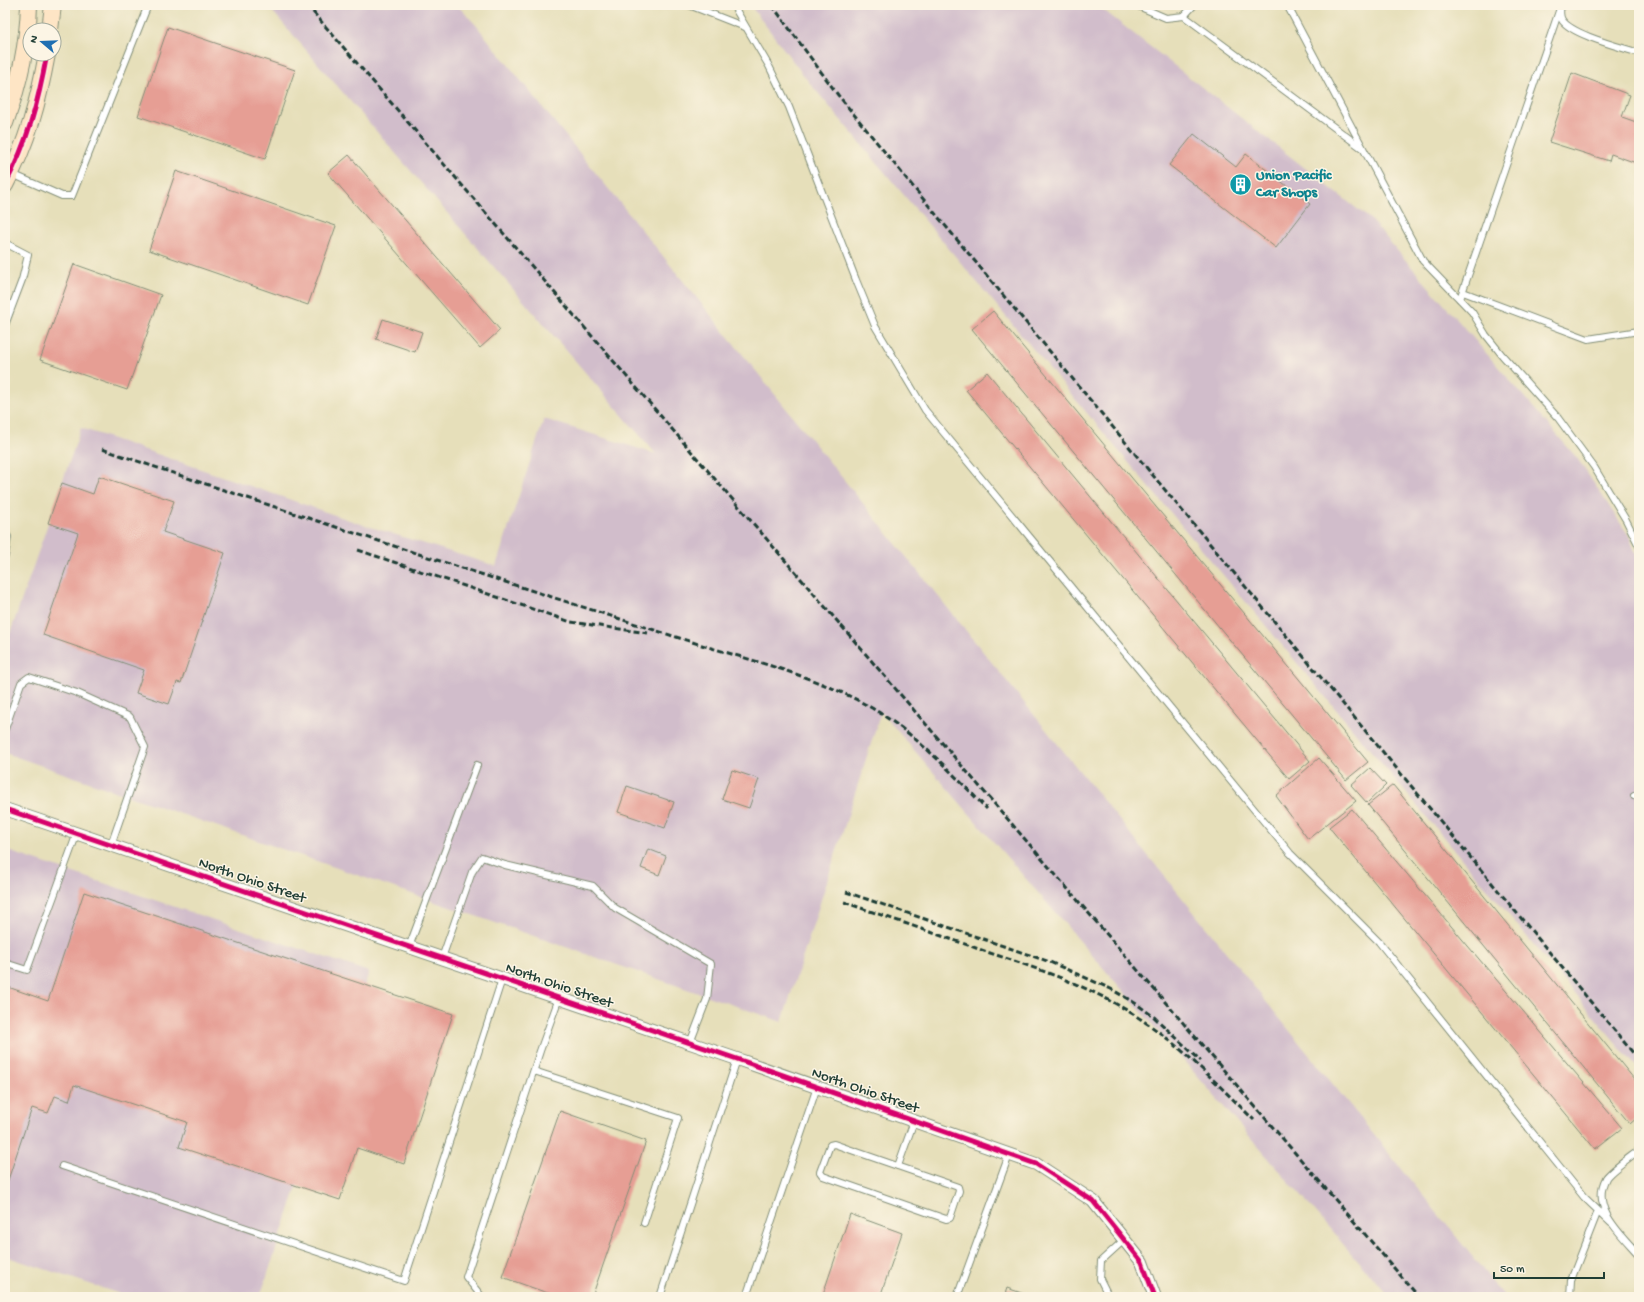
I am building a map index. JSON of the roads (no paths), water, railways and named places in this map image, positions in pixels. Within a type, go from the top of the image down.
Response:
[{"type":"street","points":[[5,123],[13,101],[29,26],[29,5]]},
{"type":"street","points":[[51,22],[53,5]]},
{"type":"street","points":[[7,176],[30,127],[40,95],[46,62]]},
{"type":"street","name":"North Ohio Street","points":[[5,809],[737,1059],[1036,1164],[1096,1204],[1142,1262],[1156,1297]]},
{"type":"lane","points":[[7,176],[62,196],[72,196],[148,5]]},
{"type":"lane","points":[[689,5],[745,26]]},
{"type":"lane","points":[[733,5],[769,66],[789,107],[875,326],[925,410],[1290,853],[1380,942],[1584,1197],[1611,1223],[1639,1255]]},
{"type":"lane","points":[[1136,5],[1166,18],[1184,16],[1194,5]]},
{"type":"lane","points":[[1287,5],[1424,262],[1472,312],[1486,335],[1502,355],[1558,418],[1594,467],[1626,520],[1639,546]]},
{"type":"lane","points":[[1460,299],[1560,8]]},
{"type":"lane","points":[[1560,8],[1562,20],[1571,28],[1583,34],[1639,53]]},
{"type":"lane","points":[[1184,16],[1363,149]]},
{"type":"lane","points":[[5,243],[28,255],[22,280],[5,325]]},
{"type":"lane","points":[[1463,292],[1588,339],[1639,332]]},
{"type":"lane","points":[[5,533],[8,537],[5,556]]},
{"type":"lane","points":[[5,729],[21,683],[29,677],[77,693],[130,717],[145,747],[111,845]]},
{"type":"lane","points":[[410,947],[477,765]]},
{"type":"lane","points":[[5,963],[27,970],[77,833]]},
{"type":"lane","points":[[442,958],[472,872],[482,857],[505,866],[593,886],[615,908],[711,964],[707,999],[690,1043]]},
{"type":"lane","points":[[62,1166],[404,1281],[502,979]]},
{"type":"lane","points":[[482,1297],[466,1277],[559,998]]},
{"type":"lane","points":[[660,1297],[737,1059]]},
{"type":"lane","points":[[534,1071],[678,1118],[644,1223]]},
{"type":"lane","points":[[746,1297],[817,1087]]},
{"type":"lane","points":[[898,1166],[914,1121]]},
{"type":"lane","points":[[834,1144],[898,1166],[958,1188],[959,1191],[950,1218],[946,1219],[823,1176],[820,1172],[830,1145],[834,1144]]},
{"type":"lane","points":[[1611,1223],[1601,1200],[1601,1190],[1606,1176],[1639,1150]]},
{"type":"lane","points":[[957,1297],[1009,1155]]},
{"type":"lane","points":[[1570,1297],[1571,1280],[1598,1210]]},
{"type":"lane","points":[[1109,1297],[1100,1279],[1101,1261],[1124,1240]]},
{"type":"railway","points":[[307,5],[1419,1297]]},
{"type":"railway","points":[[772,5],[838,95],[924,200],[1639,1060]]},
{"type":"railway","points":[[102,449],[358,534],[818,682],[870,707],[902,729],[932,754],[987,809]]},
{"type":"railway","points":[[358,550],[571,622],[648,633]]},
{"type":"railway","points":[[846,892],[1050,962],[1111,989],[1135,1003],[1153,1016],[1201,1061]]},
{"type":"railway","points":[[844,902],[1064,979],[1119,1005],[1168,1039],[1198,1065],[1254,1120]]},
{"type":"place","name":"Union Pacific Car Shops","points":[[1241,185]]}]
